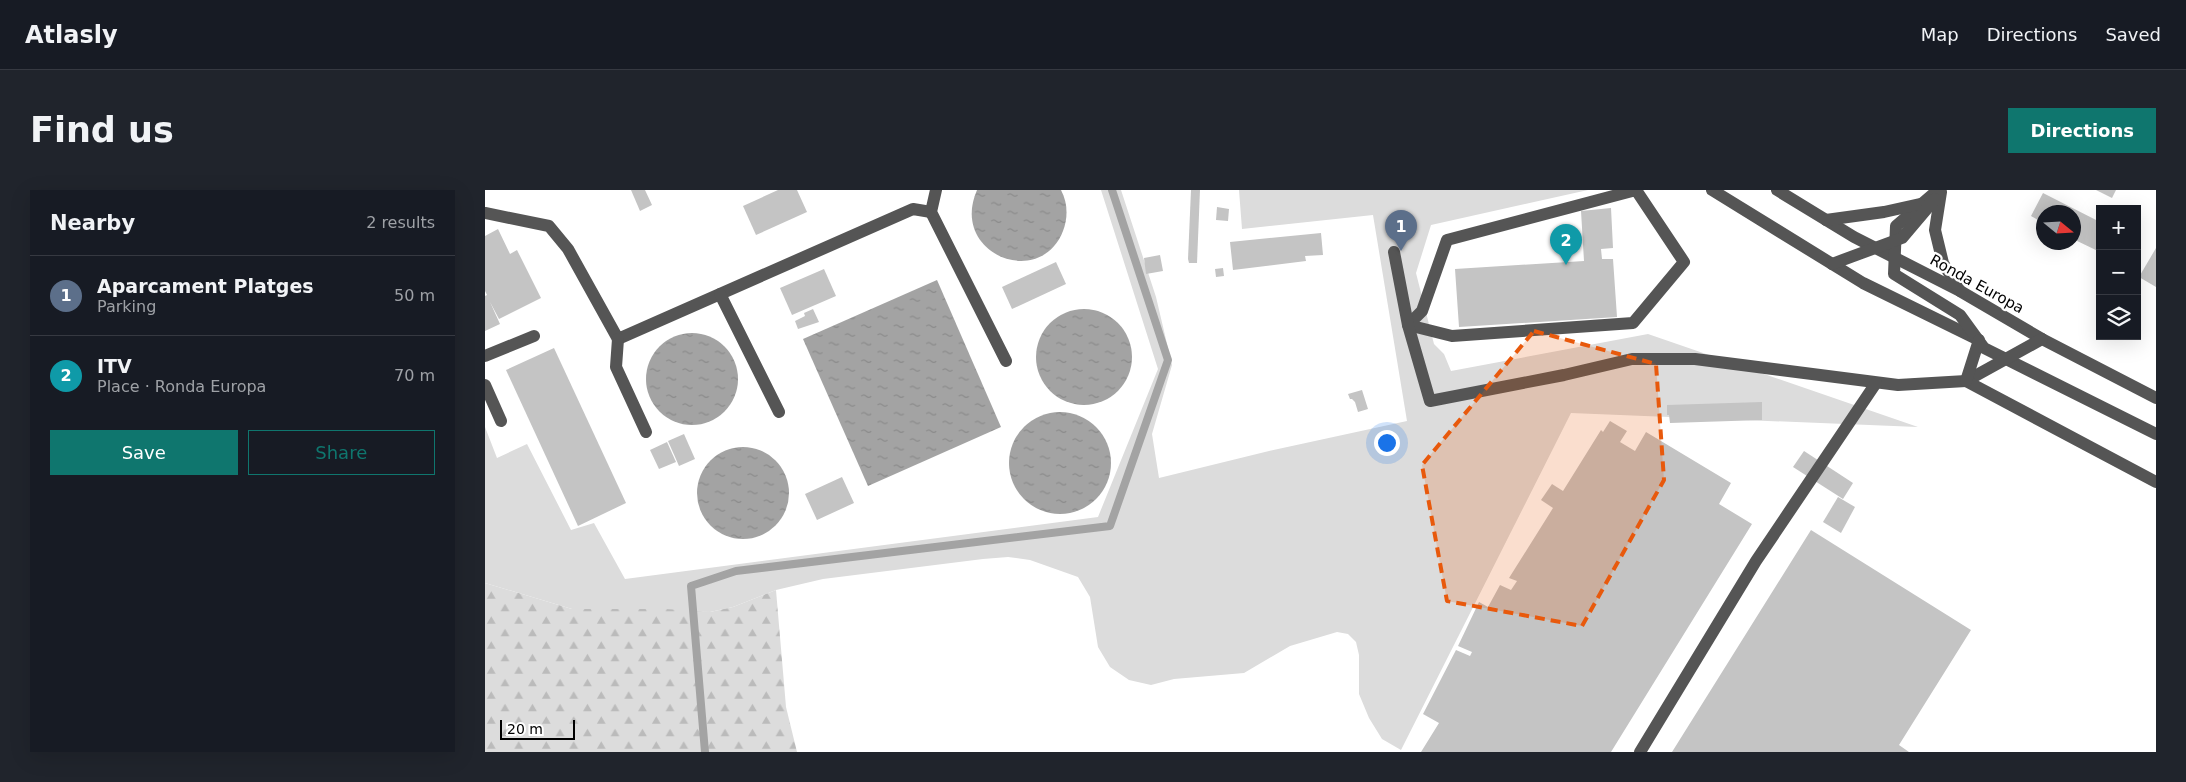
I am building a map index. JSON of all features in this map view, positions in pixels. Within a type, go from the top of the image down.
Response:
[{"type":"street","points":[[936,190],[931,212],[1006,361]]},
{"type":"street","points":[[1636,190],[1684,262],[1633,323],[1451,336],[1408,325],[1422,311],[1447,240],[1636,190]]},
{"type":"street","points":[[1712,190],[1863,283],[1979,340]]},
{"type":"street","name":"Ronda Europa","points":[[1777,190],[1875,248],[1959,291],[2042,339],[2156,398]]},
{"type":"street","points":[[1833,264],[1875,248],[1898,234],[1941,191]]},
{"type":"street","points":[[1826,220],[1884,212],[1920,204],[1941,191]]},
{"type":"street","points":[[1941,191],[1935,230],[1943,263],[1959,291]]},
{"type":"street","points":[[1920,204],[1898,234],[1894,274],[1960,315],[1984,348],[2156,434]]},
{"type":"street","points":[[618,339],[913,209],[931,212]]},
{"type":"street","points":[[485,213],[549,226],[568,249],[618,339],[616,367],[646,432]]},
{"type":"street","points":[[1394,252],[1408,325],[1429,401],[1564,375],[1632,359],[1695,359],[1898,386],[1967,381],[2042,339]]},
{"type":"street","points":[[720,294],[779,412]]},
{"type":"street","points":[[485,356],[534,336]]},
{"type":"street","points":[[1967,381],[1979,340]]},
{"type":"street","points":[[1967,381],[2156,482]]},
{"type":"street","points":[[1640,752],[1757,561],[1876,383]]},
{"type":"street","points":[[485,385],[501,421]]},
{"type":"highlighted area","points":[[1534,331],[1656,364],[1664,480],[1582,626],[1447,601],[1422,465]]},
{"type":"green space","points":[[1101,190],[1121,190],[1156,297],[1172,365],[1152,434],[1159,478],[1269,451],[1407,421],[1373,215],[1242,229],[1239,190],[1588,190],[1431,225],[1416,273],[1434,344],[1444,354],[1451,371],[1648,334],[1918,427],[1571,413],[1401,750],[1382,739],[1369,718],[1359,694],[1359,655],[1356,642],[1348,634],[1337,632],[1290,646],[1244,673],[1174,679],[1151,685],[1129,680],[1110,667],[1098,647],[1090,597],[1078,577],[1030,560],[1008,557],[983,559],[823,579],[776,590],[733,607],[710,612],[572,609],[485,583],[485,427],[497,458],[527,444],[571,530],[594,523],[625,579],[1098,517],[1158,369]]},
{"type":"green space","points":[[485,583],[572,609],[666,609],[710,612],[733,607],[776,590],[786,707],[797,752],[485,752]]},
{"type":"water","points":[[977,190],[1061,190],[1067,210],[1066,221],[1063,231],[1052,249],[1036,258],[1018,261],[1001,257],[986,247],[975,232],[972,213]]},
{"type":"water","points":[[937,280],[1001,427],[868,486],[803,339]]},
{"type":"water","points":[[1084,309],[1102,313],[1118,323],[1128,339],[1132,357],[1128,375],[1118,391],[1102,401],[1084,405],[1066,401],[1050,391],[1040,375],[1036,357],[1040,339],[1050,323],[1066,313]]},
{"type":"water","points":[[692,333],[709,337],[724,347],[734,362],[738,379],[734,396],[724,411],[709,421],[692,425],[675,421],[660,411],[650,396],[646,379],[650,362],[660,347],[675,337]]},
{"type":"water","points":[[1060,412],[1079,416],[1096,427],[1107,444],[1111,463],[1107,482],[1096,499],[1079,510],[1060,514],[1041,510],[1024,499],[1013,482],[1009,463],[1013,444],[1024,427],[1041,416]]},
{"type":"water","points":[[743,447],[761,450],[776,460],[786,475],[789,493],[786,511],[776,526],[761,536],[743,539],[725,536],[710,526],[700,511],[697,493],[700,475],[710,460],[725,450]]},
{"type":"building","points":[[631,190],[645,190],[652,205],[640,211]]},
{"type":"building","points":[[778,190],[797,190],[807,212],[756,235],[743,206]]},
{"type":"building","points":[[1191,190],[1200,190],[1197,263],[1189,263],[1188,259]]},
{"type":"building","points":[[2096,190],[2116,190],[2112,198]]},
{"type":"building","points":[[2043,193],[2067,205],[2037,205]]},
{"type":"building","points":[[2036,206],[2036,219],[2031,216]]},
{"type":"building","points":[[1217,207],[1229,209],[1228,221],[1216,220]]},
{"type":"building","points":[[1611,208],[1613,248],[1601,249],[1602,259],[1613,259],[1617,317],[1459,327],[1455,269],[1584,261],[1581,211]]},
{"type":"building","points":[[2081,212],[2096,220],[2096,250],[2081,243]]},
{"type":"building","points":[[498,229],[510,254],[517,250],[541,298],[499,319],[490,302],[500,324],[485,331],[485,296],[487,295],[485,291],[485,236]]},
{"type":"building","points":[[1321,233],[1323,255],[1305,256],[1306,261],[1233,270],[1230,242]]},
{"type":"building","points":[[2156,248],[2156,287],[2141,278],[2141,274]]},
{"type":"building","points":[[1160,255],[1163,271],[1146,274],[1144,258]]},
{"type":"building","points":[[1056,262],[1066,284],[1012,309],[1002,287]]},
{"type":"building","points":[[1223,268],[1224,276],[1216,277],[1215,269]]},
{"type":"building","points":[[824,269],[836,296],[792,315],[780,288]]},
{"type":"building","points":[[813,309],[819,322],[798,329],[795,321],[805,316],[804,313]]},
{"type":"building","points":[[554,348],[626,503],[578,526],[506,370]]},
{"type":"building","points":[[1362,390],[1368,409],[1358,412],[1355,402],[1350,399],[1348,394]]},
{"type":"building","points":[[1762,402],[1762,420],[1670,423],[1669,415],[1667,415],[1667,405]]},
{"type":"building","points":[[1610,421],[1627,431],[1620,442],[1635,451],[1646,432],[1731,483],[1719,504],[1752,524],[1611,752],[1421,752],[1439,723],[1423,714],[1456,650],[1470,656],[1472,652],[1458,646],[1479,602],[1488,607],[1500,585],[1511,590],[1517,581],[1509,578],[1553,508],[1541,500],[1552,484],[1563,491],[1601,430],[1603,432]]},
{"type":"building","points":[[684,434],[695,459],[679,466],[668,441]]},
{"type":"building","points":[[667,442],[676,462],[659,469],[650,450]]},
{"type":"building","points":[[1804,451],[1853,483],[1843,499],[1793,467]]},
{"type":"building","points":[[842,477],[854,503],[817,520],[805,494]]},
{"type":"building","points":[[1838,497],[1855,507],[1841,533],[1823,522]]},
{"type":"building","points":[[1811,530],[1971,630],[1899,745],[1909,752],[1672,752]]},
{"type":"waterway","points":[[705,752],[691,586],[736,571],[1110,526],[1168,360],[1112,190]]},
{"type":"place","name":"Aparcament Platges","points":[[1401,251]]},
{"type":"place","name":"ITV","points":[[1566,265]]}]
